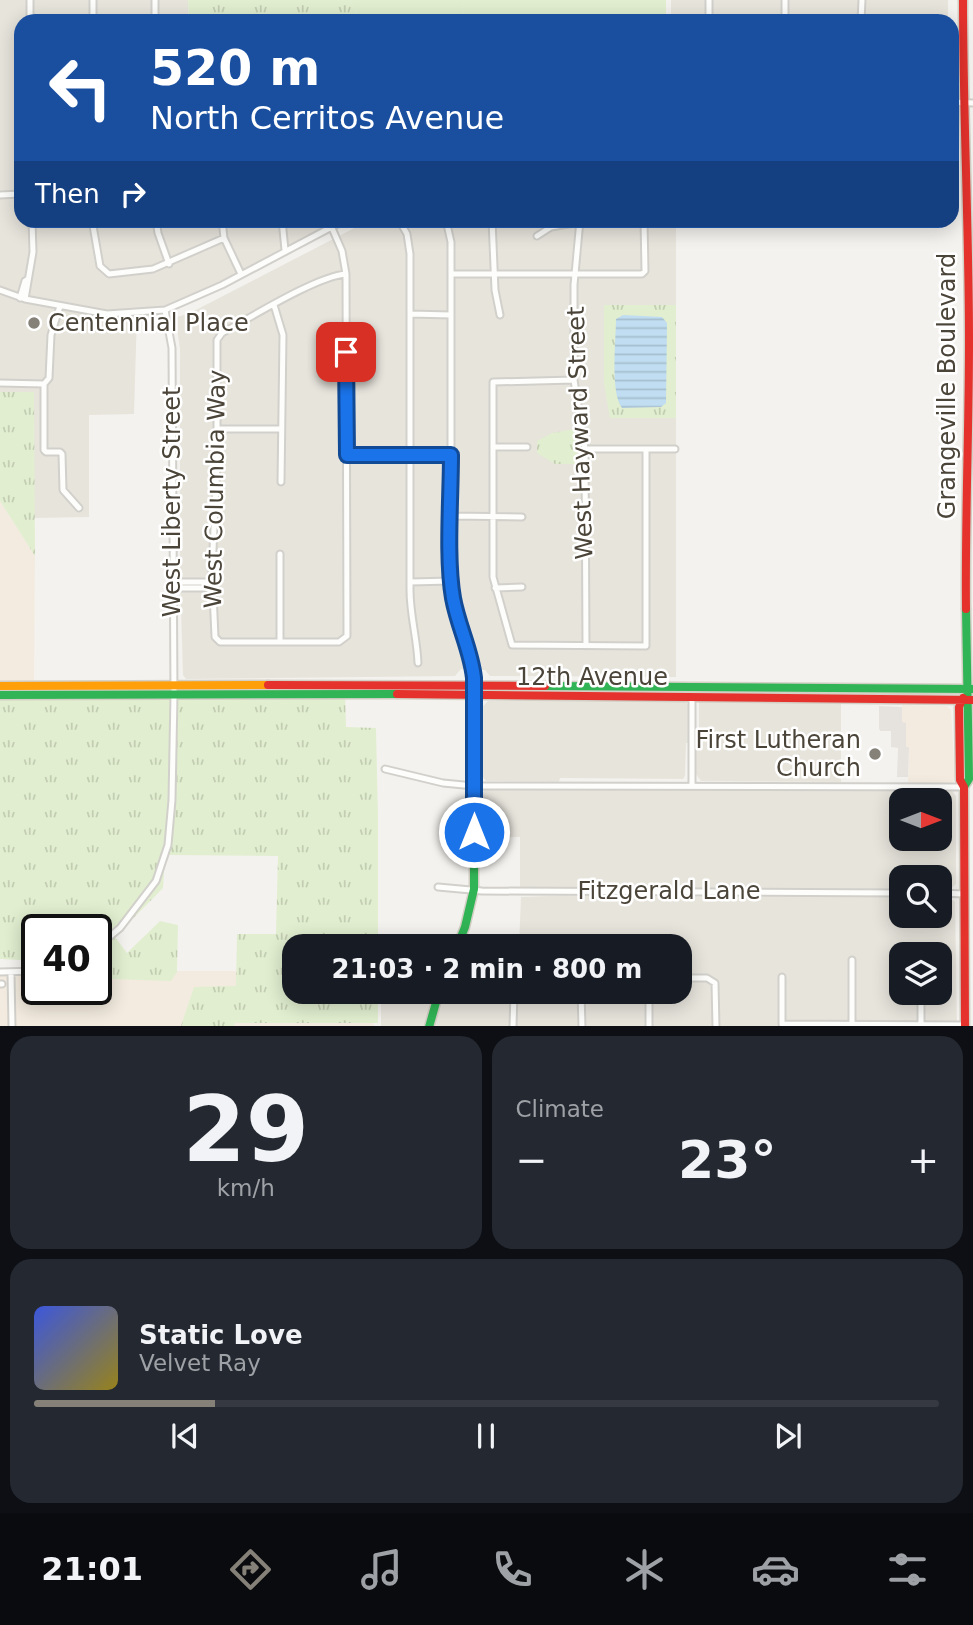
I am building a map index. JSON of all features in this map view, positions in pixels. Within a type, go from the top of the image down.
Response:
[{"type":"main road","name":"Grangeville Boulevard","points":[[963,0],[963,102],[971,338],[965,536],[970,689]]},
{"type":"main road","name":"12th Avenue","points":[[0,691],[174,691],[474,685],[967,700]]},
{"type":"main road","points":[[462,934],[474,889],[474,685]]},
{"type":"main road","name":"12th Avenue","points":[[0,691],[29,687],[474,696],[970,689]]},
{"type":"main road","points":[[965,1026],[969,894],[964,787],[960,780],[959,707],[967,700],[970,689]]},
{"type":"main road","points":[[429,1026],[436,1004]]},
{"type":"street","points":[[959,102],[973,103]]},
{"type":"street","points":[[23,299],[33,252],[32,228]]},
{"type":"street","points":[[93,228],[100,266],[105,272],[113,274],[169,264],[224,238]]},
{"type":"street","points":[[157,228],[169,264]]},
{"type":"street","points":[[223,228],[224,238],[242,274]]},
{"type":"street","points":[[283,228],[285,250]]},
{"type":"street","points":[[0,290],[23,299],[107,314],[165,310],[201,296],[285,250],[332,228],[342,251],[346,274],[348,632],[345,639],[339,642],[280,642],[281,554]]},
{"type":"street","points":[[403,228],[410,242],[410,582],[411,618],[418,663]]},
{"type":"street","points":[[448,228],[451,242],[451,581],[458,617],[472,658],[474,685]]},
{"type":"street","points":[[492,228],[500,315]]},
{"type":"street","points":[[537,236],[549,228]]},
{"type":"street","name":"West Hayward Street","points":[[580,228],[575,274],[574,380],[585,449],[586,646]]},
{"type":"street","points":[[451,274],[642,274],[645,271],[644,228]]},
{"type":"street","points":[[281,482],[283,335],[274,305],[333,276],[346,274]]},
{"type":"street","name":"West Columbia Way","points":[[274,305],[218,337],[212,585],[217,641],[280,642]]},
{"type":"street","points":[[60,306],[51,335],[49,378],[44,384],[44,450],[62,454],[63,490],[79,508]]},
{"type":"street","name":"West Liberty Street","points":[[112,935],[156,881],[168,847],[172,800],[172,348],[165,310]]},
{"type":"street","points":[[410,314],[451,314]]},
{"type":"street","points":[[574,380],[493,382],[495,588],[512,645],[646,646],[646,449]]},
{"type":"street","points":[[0,383],[44,384]]},
{"type":"street","points":[[217,429],[281,429]]},
{"type":"street","points":[[493,447],[527,447]]},
{"type":"street","points":[[585,449],[675,449]]},
{"type":"street","points":[[347,455],[451,455]]},
{"type":"street","points":[[451,516],[522,517]]},
{"type":"street","points":[[410,582],[451,581]]},
{"type":"street","points":[[172,585],[212,585]]},
{"type":"street","points":[[495,588],[522,587]]},
{"type":"street","points":[[692,691],[692,786]]},
{"type":"street","points":[[385,769],[443,783],[474,786],[964,787]]},
{"type":"street","name":"Fitzgerald Lane","points":[[438,887],[889,893]]},
{"type":"street","points":[[852,960],[852,1025]]},
{"type":"street","points":[[0,972],[21,972]]},
{"type":"street","points":[[11,973],[12,1026]]},
{"type":"street","points":[[782,977],[782,1024],[965,1026]]},
{"type":"street","points":[[692,978],[711,979],[716,988],[716,1026]]},
{"type":"street","points":[[513,1026],[514,1004]]},
{"type":"street","points":[[582,1004],[582,1026]]},
{"type":"street","points":[[649,1004],[649,1026]]},
{"type":"street","points":[[921,1005],[921,1025]]},
{"type":"shaded area","points":[[0,0],[188,0],[189,14],[14,14],[14,228],[331,228],[165,310],[137,313],[134,414],[89,415],[89,517],[34,518],[34,392],[0,392]]},
{"type":"shaded area","points":[[671,0],[948,0],[948,14],[671,14]]},
{"type":"shaded area","points":[[354,228],[676,228],[676,305],[604,305],[610,418],[676,418],[676,677],[490,676],[485,670],[461,669],[455,676],[186,679],[183,675],[180,575],[180,349],[176,321],[177,317],[190,313]]},
{"type":"shaded area","points":[[0,501],[35,556],[34,687],[0,686]]},
{"type":"shaded area","points":[[488,701],[684,701],[689,705],[689,743],[686,743],[685,776],[683,779],[560,778],[559,782],[486,781],[482,776],[482,707]]},
{"type":"shaded area","points":[[699,702],[841,702],[841,782],[701,781],[695,773]]},
{"type":"shaded area","points":[[902,705],[947,706],[951,710],[955,778],[952,783],[908,784],[909,748],[906,747],[906,723],[902,723]]},
{"type":"shaded area","points":[[879,706],[902,707],[902,722],[906,723],[906,747],[909,747],[908,777],[897,777],[898,748],[891,747],[891,731],[880,731]]},
{"type":"shaded area","points":[[485,789],[889,791],[889,851],[952,851],[952,791],[956,796],[956,884],[952,887],[952,865],[889,865],[889,890],[520,888],[520,837],[482,837],[482,794]]},
{"type":"shaded area","points":[[521,897],[889,897],[889,928],[952,928],[952,900],[955,902],[957,1026],[381,1026],[381,1004],[692,1004],[692,934],[519,934]]},
{"type":"shaded area","points":[[21,971],[21,1005],[112,1005],[112,971],[282,971],[282,1004],[369,1004],[374,1026],[0,1026],[0,972]]},
{"type":"green space","points":[[188,0],[350,0],[357,14],[189,14]]},
{"type":"green space","points":[[350,0],[666,0],[666,14],[464,14],[462,4],[444,14],[357,14]]},
{"type":"green space","points":[[462,3],[464,14],[442,14]]},
{"type":"green space","points":[[604,305],[676,305],[676,418],[610,418],[604,383]]},
{"type":"green space","points":[[0,392],[34,392],[35,556],[0,501]]},
{"type":"green space","points":[[575,429],[578,464],[555,464],[537,453],[537,441],[552,433]]},
{"type":"green space","points":[[177,688],[345,691],[346,727],[376,728],[378,934],[282,934],[282,1004],[378,1004],[378,1023],[235,1023],[234,1026],[181,1026],[194,987],[236,986],[237,934],[276,934],[278,856],[165,855],[163,888],[115,937],[127,953],[160,921],[178,925],[177,972],[171,981],[112,979],[112,914],[21,914],[21,960],[0,959],[0,697]]},
{"type":"water","points":[[623,315],[662,317],[667,323],[666,403],[661,407],[622,408],[618,400],[615,378],[616,319]]},
{"type":"traffic: fast","points":[[964,787],[969,779],[966,609]]},
{"type":"traffic: fast","points":[[545,686],[973,689]]},
{"type":"traffic: fast","points":[[462,934],[474,889],[474,691]]},
{"type":"traffic: fast","points":[[0,695],[397,694]]},
{"type":"traffic: fast","points":[[429,1026],[436,1004]]},
{"type":"traffic: slow","points":[[0,686],[268,685]]},
{"type":"traffic: jam","points":[[963,0],[969,342],[966,609]]},
{"type":"traffic: jam","points":[[268,685],[545,686]]},
{"type":"traffic: jam","points":[[397,694],[973,700]]},
{"type":"traffic: jam","points":[[963,698],[959,707],[960,780],[964,787],[965,1026]]},
{"type":"place","name":"Centennial Place","points":[[34,323]]},
{"type":"place","name":"First Lutheran Church","points":[[875,754]]},
{"type":"route","points":[[346,352],[347,455],[451,455],[451,581],[458,617],[472,658],[474,678],[474,832]]}]
